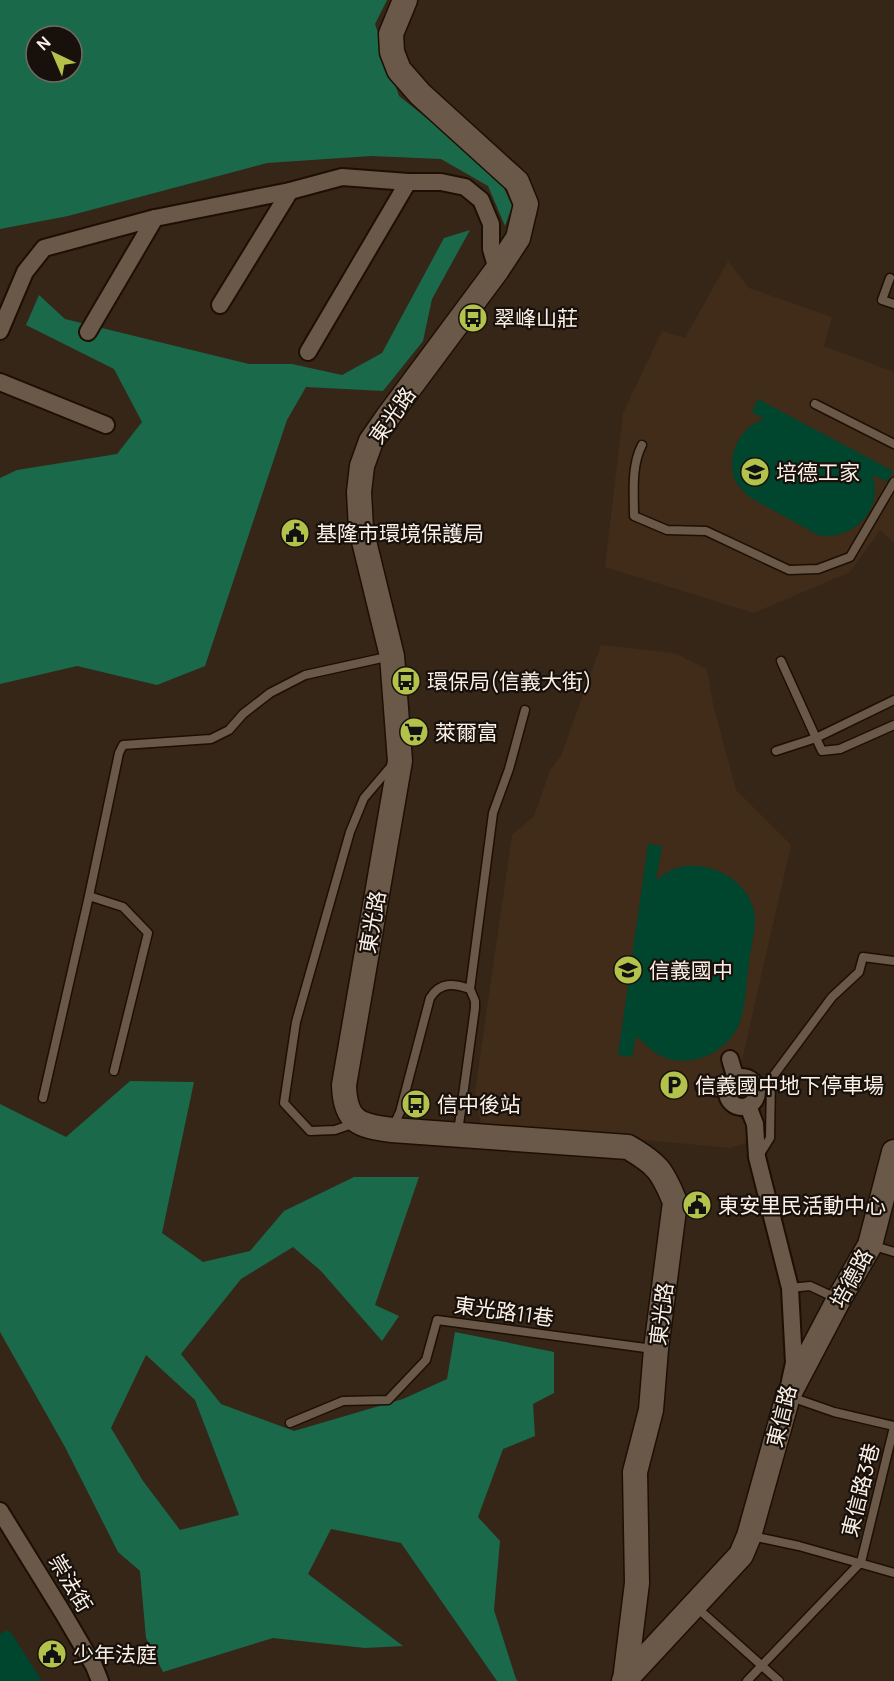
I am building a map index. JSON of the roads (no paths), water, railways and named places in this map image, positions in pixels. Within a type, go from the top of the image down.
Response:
[{"type":"street","name":"東光路","points":[[405,0],[391,34],[392,52],[399,69],[420,94],[517,182],[526,204],[518,238],[371,441],[362,466],[359,492],[361,529],[392,656],[400,757],[344,1085],[346,1107],[351,1116],[367,1127],[628,1147],[650,1160],[668,1184],[675,1202],[656,1349],[651,1410],[635,1472],[637,1583],[625,1681]]},
{"type":"street","points":[[0,331],[25,273],[44,248],[155,218],[290,191],[342,177],[441,182],[465,187],[481,200],[491,224],[491,249],[497,270]]},
{"type":"street","points":[[308,352],[408,182]]},
{"type":"street","points":[[220,305],[290,191]]},
{"type":"street","points":[[88,332],[155,218]]},
{"type":"street","points":[[0,382],[106,425]]},
{"type":"street","points":[[704,1086],[732,1084],[750,1080],[756,1087],[755,1100],[748,1106],[738,1107],[731,1102],[732,1084],[730,1059]]},
{"type":"street","name":"東信路","points":[[625,1681],[741,1555],[749,1536],[788,1396],[794,1364],[789,1288],[757,1158],[755,1124],[748,1106]]},
{"type":"street","name":"培德路","points":[[788,1396],[838,1299],[870,1245],[894,1152]]},
{"type":"street","name":"崇法街","points":[[2,1516],[63,1613],[94,1666],[100,1681]]},
{"type":"lane","points":[[890,278],[882,300],[894,304]]},
{"type":"lane","points":[[815,404],[894,444]]},
{"type":"lane","points":[[642,445],[637,454],[633,487],[634,516],[667,530],[705,531],[789,570],[818,569],[850,557],[894,483]]},
{"type":"lane","points":[[43,1098],[119,753],[123,745],[211,739],[229,730],[243,714],[270,693],[305,675],[392,656]]},
{"type":"lane","points":[[781,661],[822,750],[840,748],[894,725]]},
{"type":"lane","points":[[776,751],[816,738],[894,700]]},
{"type":"lane","points":[[458,1134],[460,1103],[475,1008],[470,989],[493,813],[509,769],[525,710]]},
{"type":"lane","points":[[358,1122],[335,1130],[310,1131],[284,1103],[296,1022],[350,832],[371,787],[400,757]]},
{"type":"lane","points":[[89,896],[123,907],[148,933],[114,1071]]},
{"type":"lane","points":[[757,1158],[770,1138],[771,1079],[832,997],[859,972],[863,957],[894,961]]},
{"type":"lane","points":[[392,1130],[400,1112],[430,998],[435,990],[442,986],[456,984],[470,989]]},
{"type":"lane","points":[[870,1245],[894,1252]]},
{"type":"lane","points":[[789,1288],[810,1286],[838,1299]]},
{"type":"lane","name":"東光路11巷","points":[[290,1423],[343,1401],[388,1400],[426,1360],[436,1320],[656,1349]]},
{"type":"lane","name":"東信路3巷","points":[[788,1396],[834,1412],[894,1426],[861,1562]]},
{"type":"lane","name":"東信路3巷","points":[[749,1536],[799,1546],[894,1573]]},
{"type":"lane","points":[[747,1681],[861,1562]]},
{"type":"lane","points":[[695,1606],[779,1681]]},
{"type":"place","name":"翠峰山莊","points":[[473,318]]},
{"type":"place","name":"培德工家","points":[[755,472]]},
{"type":"place","name":"基隆市環境保護局","points":[[295,533]]},
{"type":"place","name":"環保局(信義大街)","points":[[406,681]]},
{"type":"place","name":"萊爾富","points":[[414,732]]},
{"type":"place","name":"信義國中","points":[[628,970]]},
{"type":"place","name":"信義國中地下停車場","points":[[674,1085]]},
{"type":"place","name":"信中後站","points":[[416,1104]]},
{"type":"place","name":"東安里民活動中心","points":[[697,1205]]},
{"type":"place","name":"少年法庭","points":[[52,1654]]}]
